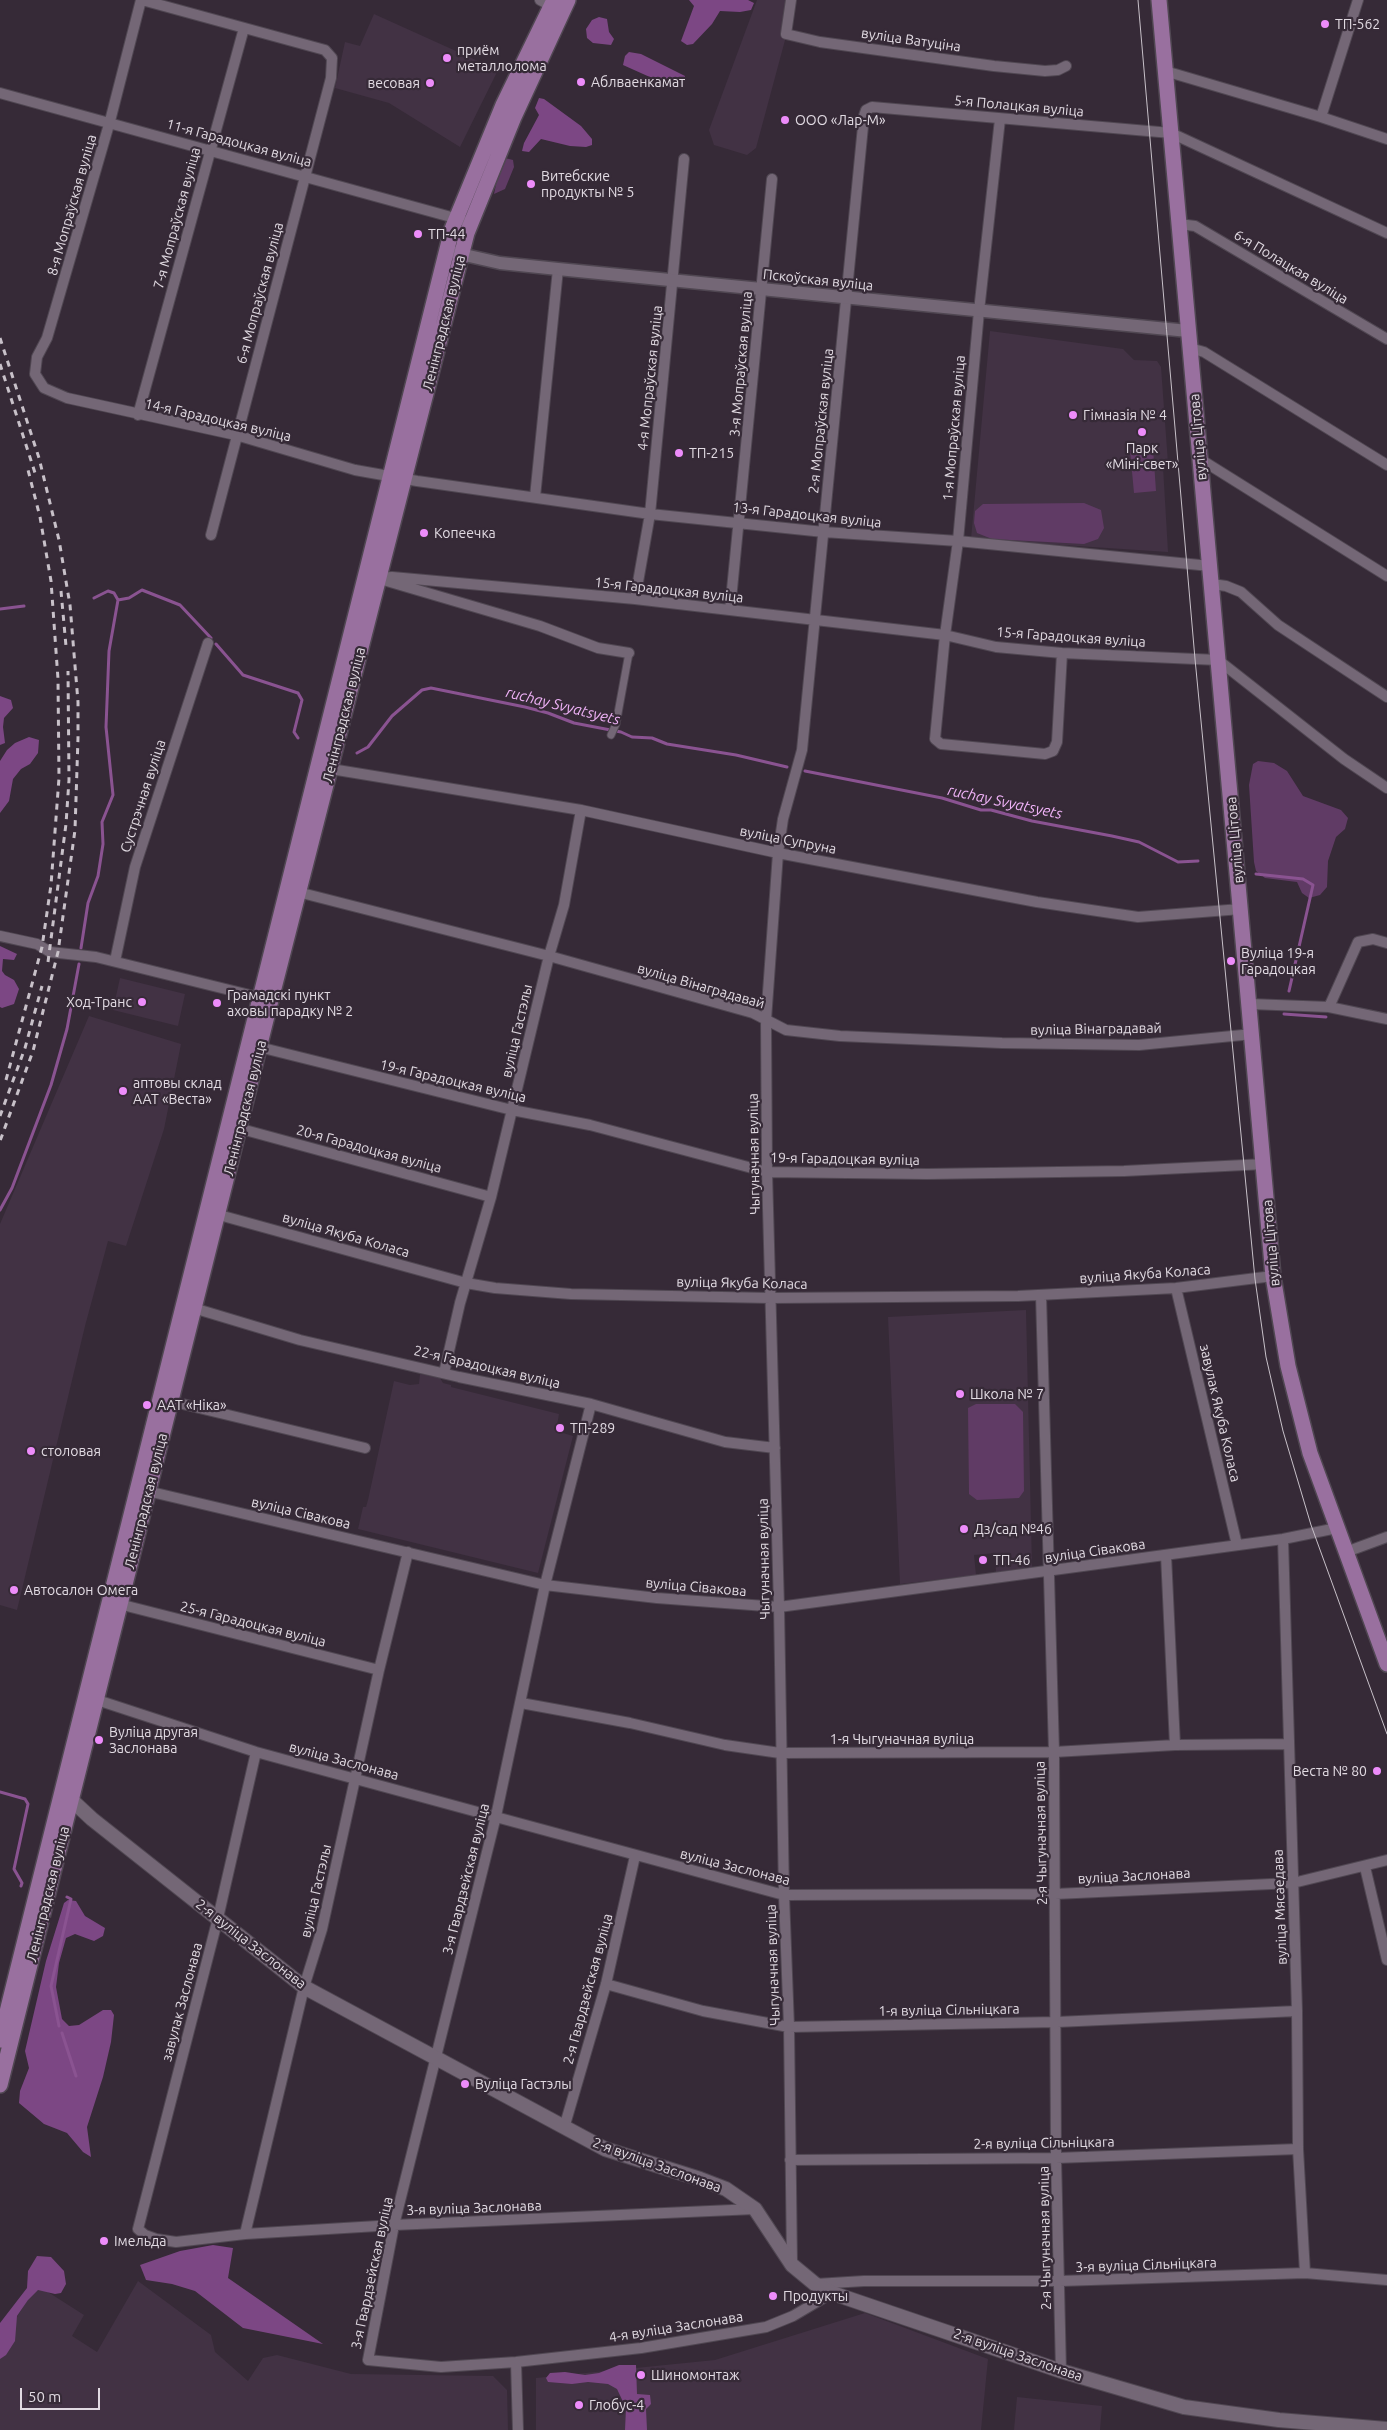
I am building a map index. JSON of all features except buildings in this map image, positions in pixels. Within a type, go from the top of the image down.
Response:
[{"type":"main road","name":"вуліца Цітова","points":[[1159,0],[1265,1164],[1273,1276],[1288,1366],[1302,1423],[1337,1528],[1387,1664]]},
{"type":"main road","name":"Ленінградская вуліца","points":[[0,2085],[5,2037],[142,1490],[214,1214],[266,999],[454,253],[503,105],[554,8]]},
{"type":"main road","name":"2-я вуліца Заслонава","points":[[66,1795],[92,1818],[304,1987],[564,2128],[605,2148],[700,2178],[726,2189],[755,2209],[792,2265],[816,2284],[832,2293],[1061,2371],[1184,2408],[1279,2420],[1387,2429]]},
{"type":"street","points":[[141,0],[244,28]]},
{"type":"street","name":"8-я Мопраўская вуліца","points":[[67,398],[44,388],[34,374],[37,357],[47,338],[110,121],[141,0]]},
{"type":"street","name":"вуліца Ватуціна","points":[[791,0],[786,34],[820,42],[994,66],[1045,71],[1058,70],[1066,66]]},
{"type":"street","points":[[1321,117],[1358,0]]},
{"type":"street","name":"6-я Мопраўская вуліца","points":[[211,535],[332,78],[332,58],[325,50],[244,28]]},
{"type":"street","name":"7-я Мопраўская вуліца","points":[[138,415],[244,28]]},
{"type":"street","points":[[1165,71],[1321,117],[1387,139]]},
{"type":"street","name":"11-я Гарадоцкая вуліца","points":[[0,93],[110,121],[464,220]]},
{"type":"street","name":"5-я Полацкая вуліца","points":[[866,110],[872,106],[1170,133]]},
{"type":"street","name":"2-я Мопраўская вуліца","points":[[778,853],[782,819],[802,750],[866,110]]},
{"type":"street","name":"1-я Мопраўская вуліца","points":[[1000,119],[979,311],[958,541],[945,635],[935,739],[941,744],[1045,754],[1053,751],[1057,742],[1062,653]]},
{"type":"street","points":[[1170,133],[1387,233]]},
{"type":"street","name":"4-я Мопраўская вуліца","points":[[635,599],[650,514],[684,159]]},
{"type":"street","name":"3-я Мопраўская вуліца","points":[[730,610],[772,179]]},
{"type":"street","name":"6-я Полацкая вуліца","points":[[1179,224],[1195,226],[1387,339]]},
{"type":"street","name":"Пскоўская вуліца","points":[[454,253],[500,263],[847,299],[1188,331]]},
{"type":"street","points":[[535,497],[558,269]]},
{"type":"street","points":[[1190,348],[1204,352],[1387,465]]},
{"type":"street","name":"14-я Гарадоцкая вуліца","points":[[67,398],[236,436],[355,470],[397,477]]},
{"type":"street","points":[[1200,459],[1387,576]]},
{"type":"street","name":"13-я Гарадоцкая вуліца","points":[[397,477],[650,514],[824,532],[958,541],[1210,566]]},
{"type":"street","points":[[372,577],[540,626],[598,648],[630,653],[616,724],[611,735]]},
{"type":"street","name":"15-я Гарадоцкая вуліца","points":[[372,577],[392,577],[635,599],[945,635],[996,647],[1062,653],[1218,660]]},
{"type":"street","points":[[1212,584],[1226,586],[1241,592],[1278,625],[1387,697]]},
{"type":"street","name":"Сустрэчная вуліца","points":[[115,961],[135,867],[208,643]]},
{"type":"street","points":[[1218,660],[1344,760],[1387,788]]},
{"type":"street","name":"вуліца Супруна","points":[[325,768],[581,810],[778,853],[1037,902],[1138,917],[1241,909]]},
{"type":"street","name":"вуліца Гастэлы","points":[[444,1373],[466,1283],[491,1196],[549,956],[564,905],[581,810]]},
{"type":"street","name":"Чыгуначная вуліца","points":[[778,853],[766,1020],[766,1172],[779,1607],[780,1753],[789,2027],[792,2265]]},
{"type":"street","name":"вуліца Вінаградавай","points":[[294,891],[549,956],[753,1013],[786,1030],[840,1036],[1002,1043],[1139,1044],[1252,1034]]},
{"type":"street","points":[[0,936],[37,944],[50,952],[115,961],[266,999]]},
{"type":"street","points":[[1329,1007],[1358,942],[1373,938],[1387,943]]},
{"type":"street","points":[[1250,1004],[1329,1007],[1387,1019]]},
{"type":"street","name":"19-я Гарадоцкая вуліца","points":[[255,1046],[512,1110],[590,1125],[766,1172],[927,1174],[1104,1171],[1265,1164]]},
{"type":"street","name":"20-я Гарадоцкая вуліца","points":[[235,1127],[491,1196]]},
{"type":"street","name":"вуліца Якуба Коласа","points":[[214,1214],[466,1283],[496,1288],[571,1294],[771,1298],[1041,1295],[1176,1288],[1273,1276]]},
{"type":"street","name":"завулак Якуба Коласа","points":[[1176,1288],[1237,1545]]},
{"type":"street","name":"2-я Чыгуначная вуліца","points":[[1041,1295],[1047,1571],[1054,1752],[1057,2022],[1056,2158],[1061,2371]]},
{"type":"street","name":"22-я Гарадоцкая вуліца","points":[[189,1307],[300,1340],[591,1404],[725,1442],[774,1448]]},
{"type":"street","points":[[165,1400],[365,1448]]},
{"type":"street","name":"3-я Гвардзейская вуліца","points":[[368,2360],[394,2225],[496,1816],[545,1585],[591,1404]]},
{"type":"street","name":"вуліца Сівакова","points":[[142,1490],[545,1585],[657,1598],[779,1607],[1283,1539],[1337,1528]]},
{"type":"street","points":[[1346,1552],[1387,1537]]},
{"type":"street","name":"вуліца Мясаедава","points":[[1283,1539],[1297,2011],[1298,2149],[1304,2273]]},
{"type":"street","name":"вуліца Гастэлы","points":[[245,2234],[304,1987],[322,1929],[379,1670],[408,1552]]},
{"type":"street","points":[[1166,1555],[1175,1745]]},
{"type":"street","name":"25-я Гарадоцкая вуліца","points":[[115,1603],[379,1670]]},
{"type":"street","name":"вуліца Заслонава","points":[[91,1698],[256,1752],[356,1777],[635,1856],[784,1895],[1055,1894],[1293,1883],[1365,1867],[1387,1860]]},
{"type":"street","name":"1-я Чыгуначная вуліца","points":[[521,1703],[630,1723],[725,1745],[780,1753],[1054,1752],[1175,1745],[1289,1744]]},
{"type":"street","name":"завулак Заслонава","points":[[138,2229],[218,1918],[256,1752]]},
{"type":"street","name":"2-я Гвардзейская вуліца","points":[[564,2128],[606,1984],[635,1856]]},
{"type":"street","points":[[1365,1867],[1387,1960]]},
{"type":"street","name":"1-я вуліца Сільніцкага","points":[[606,1984],[703,2011],[789,2027],[1057,2022],[1297,2011]]},
{"type":"street","name":"2-я вуліца Сільніцкага","points":[[790,2160],[1056,2158],[1298,2149]]},
{"type":"street","name":"3-я вуліца Заслонава","points":[[138,2229],[145,2235],[156,2239],[176,2242],[245,2234],[394,2225],[755,2209]]},
{"type":"street","name":"3-я вуліца Сільніцкага","points":[[816,2284],[864,2281],[1060,2281],[1304,2273],[1387,2280]]},
{"type":"street","name":"4-я вуліца Заслонава","points":[[368,2360],[441,2367],[516,2362],[641,2348],[766,2327],[793,2316],[832,2293]]},
{"type":"street","points":[[516,2362],[518,2430]]},
{"type":"shaded area","points":[[689,0],[748,0],[754,3],[751,10],[740,12],[720,11],[712,24],[693,44],[687,45],[681,41],[694,6]]},
{"type":"shaded area","points":[[757,0],[787,0],[788,29],[756,148],[747,155],[714,145],[709,130]]},
{"type":"shaded area","points":[[374,14],[498,70],[460,147],[389,103],[335,88],[345,42],[360,46]]},
{"type":"shaded area","points":[[599,17],[607,19],[609,32],[614,39],[611,45],[593,43],[587,38],[586,29],[592,20]]},
{"type":"shaded area","points":[[629,52],[641,54],[685,76],[685,81],[671,82],[652,78],[623,65],[625,56]]},
{"type":"shaded area","points":[[539,98],[544,99],[581,126],[592,139],[592,145],[586,147],[570,146],[541,139],[529,152],[522,151],[524,143],[539,115],[535,108]]},
{"type":"shaded area","points":[[505,158],[513,160],[514,167],[505,189],[494,194],[501,161]]},
{"type":"shaded area","name":"Гімназія № 4","points":[[990,331],[1123,349],[1134,360],[1157,361],[1161,367],[1168,463],[1163,467],[1168,552],[971,539]]},
{"type":"shaded area","points":[[1153,448],[1156,491],[1134,493],[1130,450]]},
{"type":"shaded area","points":[[1084,503],[1101,510],[1104,528],[1098,539],[1084,544],[992,539],[977,533],[974,523],[975,511],[983,504]]},
{"type":"shaded area","points":[[0,696],[11,700],[13,708],[4,718],[5,743],[0,745]]},
{"type":"shaded area","points":[[29,737],[39,740],[38,753],[30,764],[21,769],[13,779],[9,801],[0,813],[0,761],[7,750],[15,743]]},
{"type":"shaded area","points":[[1258,761],[1274,763],[1287,771],[1303,796],[1341,810],[1348,818],[1345,829],[1336,837],[1328,861],[1327,887],[1320,895],[1309,898],[1302,893],[1297,882],[1265,878],[1256,871],[1249,785],[1253,764]]},
{"type":"shaded area","points":[[0,946],[17,954],[14,960],[3,959],[2,971],[14,980],[19,989],[14,1004],[2,1008],[0,1007]]},
{"type":"shaded area","points":[[120,978],[185,994],[178,1026],[113,1010]]},
{"type":"shaded area","points":[[89,1016],[181,1044],[164,1129],[126,1246],[108,1241],[85,1326],[17,1610],[0,1605],[0,1224]]},
{"type":"shaded area","name":"Школа № 7","points":[[1026,1310],[1032,1567],[996,1572],[995,1553],[974,1555],[976,1575],[900,1584],[888,1317]]},
{"type":"shaded area","points":[[420,1374],[440,1378],[443,1383],[451,1385],[451,1387],[559,1414],[556,1431],[573,1436],[538,1573],[358,1529],[363,1507],[366,1507],[368,1500],[394,1381],[410,1385],[419,1384]]},
{"type":"shaded area","points":[[976,1404],[1015,1404],[1023,1412],[1024,1491],[1019,1498],[977,1500],[969,1494],[968,1408]]},
{"type":"shaded area","points":[[68,1900],[76,1901],[85,1916],[105,1928],[103,1936],[94,1941],[75,1934],[66,1938],[59,1963],[56,1987],[62,2019],[69,2026],[79,2025],[103,2010],[111,2010],[114,2015],[111,2042],[103,2077],[87,2127],[91,2157],[83,2152],[67,2133],[44,2124],[19,2103],[20,2091],[29,2068],[25,2051],[46,1961],[64,1903]]},
{"type":"shaded area","points":[[213,2245],[233,2248],[228,2278],[323,2344],[243,2328],[195,2291],[172,2284],[146,2280],[140,2265],[180,2251]]},
{"type":"shaded area","points":[[37,2256],[51,2257],[64,2271],[66,2284],[61,2293],[55,2294],[38,2290],[28,2300],[17,2316],[15,2341],[6,2355],[0,2359],[0,2323],[27,2288],[28,2271]]},
{"type":"shaded area","points":[[138,2281],[211,2335],[215,2352],[248,2381],[263,2358],[277,2355],[351,2374],[493,2376],[507,2390],[508,2430],[0,2430],[0,2344],[37,2285],[84,2315],[72,2336],[97,2352]]},
{"type":"shaded area","points":[[865,2313],[988,2359],[981,2430],[536,2430],[536,2378],[715,2360]]},
{"type":"shaded area","points":[[619,2365],[636,2365],[637,2394],[650,2395],[651,2404],[646,2409],[647,2430],[625,2430],[626,2408],[617,2389],[608,2384],[548,2382],[546,2378],[550,2373],[565,2372],[585,2375],[599,2373]]},
{"type":"shaded area","points":[[1017,2397],[1102,2406],[1100,2430],[1014,2430]]},
{"type":"waterway","name":"ruchay Svyatsyets","points":[[94,598],[108,591],[114,593],[118,600],[129,598],[142,590],[180,605],[211,638]]},
{"type":"waterway","points":[[81,948],[88,903],[98,876],[103,844],[102,822],[113,795],[106,727],[109,651],[118,600]]},
{"type":"waterway","name":"ruchay Svyatsyets","points":[[0,609],[24,606]]},
{"type":"waterway","name":"ruchay Svyatsyets","points":[[216,644],[243,675],[298,693],[302,700],[294,732],[298,738]]},
{"type":"waterway","name":"ruchay Svyatsyets","points":[[357,753],[368,747],[392,716],[422,690],[431,688],[525,707],[574,723],[621,732],[632,737],[652,738],[667,744],[736,755],[787,767]]},
{"type":"waterway","name":"ruchay Svyatsyets","points":[[805,771],[942,798],[981,810],[991,810],[1032,821],[1139,842],[1178,862],[1198,861]]},
{"type":"waterway","name":"ruchay Svyatsyets","points":[[1256,874],[1303,879],[1313,885],[1289,991]]},
{"type":"waterway","points":[[0,1210],[12,1188],[51,1085],[67,1029],[79,964]]},
{"type":"waterway","points":[[1284,1014],[1326,1017]]},
{"type":"waterway","points":[[0,1792],[25,1799],[28,1804],[14,1869],[22,1883],[21,1886]]},
{"type":"waterway","points":[[59,2026],[51,1986],[71,1899],[67,1897]]},
{"type":"waterway","points":[[62,2033],[76,2076]]},
{"type":"tram line","points":[[1138,0],[1195,659],[1255,1279],[1266,1357],[1283,1431],[1311,1525],[1387,1734]]},
{"type":"railway","points":[[0,338],[39,458],[59,540],[70,605],[78,702],[75,830],[58,952],[33,1051],[0,1141]]},
{"type":"railway","points":[[0,364],[36,476]]},
{"type":"railway","points":[[6,1080],[42,947],[51,885],[59,778],[58,679],[51,581],[40,517],[27,466]]},
{"type":"railway","points":[[61,591],[66,646]]},
{"type":"railway","points":[[48,962],[66,824],[69,780],[68,671]]},
{"type":"railway","points":[[0,1116],[25,1048],[42,986]]},
{"type":"place","name":"ТП-562","points":[[1325,24]]},
{"type":"place","name":"приём металлолома","points":[[447,58]]},
{"type":"place","name":"Аблваенкамат","points":[[581,82]]},
{"type":"place","name":"весовая","points":[[430,83]]},
{"type":"place","name":"ООО «Лар-М»","points":[[785,120]]},
{"type":"place","name":"Витебские продукты № 5","points":[[531,184]]},
{"type":"place","name":"ТП-44","points":[[418,234]]},
{"type":"place","name":"Гімназія № 4","points":[[1073,415]]},
{"type":"place","name":"Парк «Міні-свет»","points":[[1142,432]]},
{"type":"place","name":"ТП-215","points":[[679,453]]},
{"type":"place","name":"Копеечка","points":[[424,533]]},
{"type":"place","name":"Вуліца 19-я Гарадоцкая","points":[[1231,961]]},
{"type":"place","name":"Ход-Транс","points":[[142,1002]]},
{"type":"place","name":"Грамадскі пункт аховы парадку № 2","points":[[217,1003]]},
{"type":"place","name":"аптовы склад ААТ «Веста»","points":[[123,1091]]},
{"type":"place","name":"Школа № 7","points":[[960,1394]]},
{"type":"place","name":"ААТ «Ніка»","points":[[147,1405]]},
{"type":"place","name":"ТП-289","points":[[560,1428]]},
{"type":"place","name":"столовая","points":[[31,1451]]},
{"type":"place","name":"Дз/сад №46","points":[[964,1529]]},
{"type":"place","name":"ТП-46","points":[[983,1560]]},
{"type":"place","name":"Автосалон Омега","points":[[14,1590]]},
{"type":"place","name":"Вуліца другая Заслонава","points":[[99,1740]]},
{"type":"place","name":"Веста № 80","points":[[1377,1771]]},
{"type":"place","name":"Вуліца Гастэлы","points":[[465,2084]]},
{"type":"place","name":"Імельда","points":[[104,2241]]},
{"type":"place","name":"Продукты","points":[[773,2296]]},
{"type":"place","name":"Шиномонтаж","points":[[641,2375]]},
{"type":"place","name":"Глобус-4","points":[[579,2405]]}]
